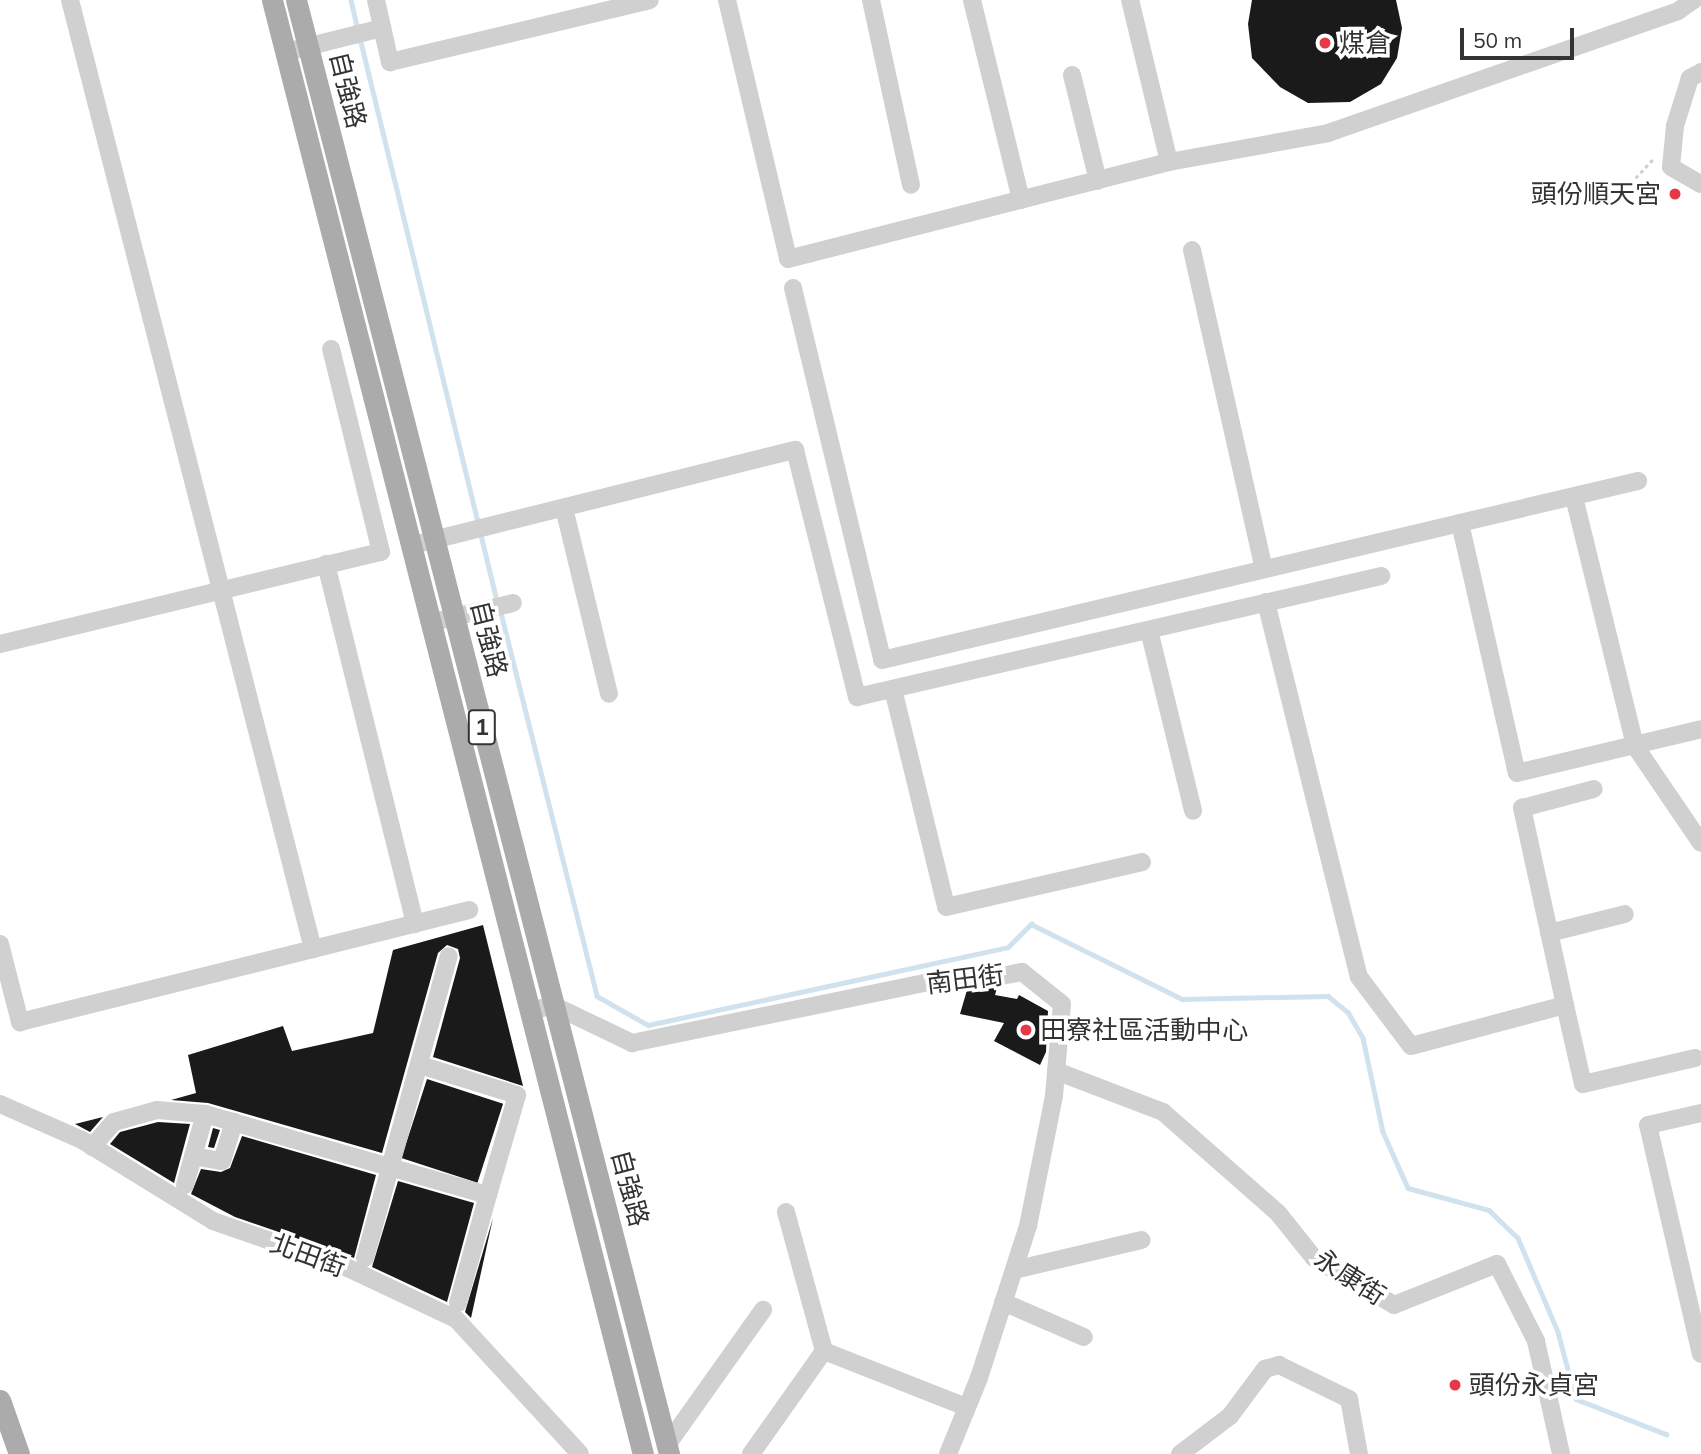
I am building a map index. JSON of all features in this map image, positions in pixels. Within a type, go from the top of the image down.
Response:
[{"type":"main road","name":"自強路","points":[[272,0],[433,622],[643,1454]]},
{"type":"main road","name":"自強路","points":[[296,0],[668,1450]]},
{"type":"main road","points":[[0,1400],[19,1454]]},
{"type":"street","points":[[70,0],[313,949]]},
{"type":"street","points":[[376,0],[390,62],[650,0]]},
{"type":"street","points":[[726,0],[788,258],[1169,162],[1328,133],[1665,16],[1694,0]]},
{"type":"street","points":[[871,0],[911,185]]},
{"type":"street","points":[[972,0],[1021,200]]},
{"type":"street","points":[[1130,0],[1169,162]]},
{"type":"street","points":[[286,52],[382,28]]},
{"type":"street","points":[[1701,72],[1690,78],[1673,147],[1671,167],[1701,184]]},
{"type":"street","points":[[1072,75],[1097,181]]},
{"type":"street","points":[[1192,250],[1264,569]]},
{"type":"street","points":[[793,288],[882,660],[1638,481]]},
{"type":"street","points":[[0,644],[381,552],[331,349]]},
{"type":"street","points":[[413,545],[795,450],[858,697],[1381,576]]},
{"type":"street","points":[[1574,497],[1635,746],[1701,843]]},
{"type":"street","points":[[564,508],[609,694]]},
{"type":"street","points":[[1460,523],[1517,773],[1701,729]]},
{"type":"street","points":[[326,565],[415,923]]},
{"type":"street","points":[[1265,602],[1359,977],[1411,1046],[1565,1005]]},
{"type":"street","points":[[433,622],[513,603]]},
{"type":"street","points":[[1149,630],[1193,811]]},
{"type":"street","points":[[893,689],[946,907],[1142,862]]},
{"type":"street","points":[[1594,789],[1522,807],[1583,1084],[1695,1058]]},
{"type":"street","points":[[0,944],[20,1022],[469,910]]},
{"type":"street","points":[[1549,933],[1625,914]]},
{"type":"street","points":[[365,1258],[449,956]]},
{"type":"street","name":"南田街","points":[[553,1005],[632,1043],[944,979],[986,979],[1022,972],[1062,1004],[1056,1070],[1028,1226],[967,1407],[948,1454]]},
{"type":"street","points":[[531,1010],[553,1005]]},
{"type":"street","points":[[420,1065],[517,1095],[458,1303]]},
{"type":"street","name":"永康街","points":[[1056,1070],[1163,1112],[1278,1213],[1314,1258],[1394,1305],[1497,1264],[1536,1341],[1562,1454]]},
{"type":"street","name":"北田街","points":[[0,1104],[92,1147],[214,1221],[348,1268],[456,1319],[580,1454]]},
{"type":"street","points":[[92,1147],[114,1122],[146,1113],[205,1114],[488,1195]]},
{"type":"street","points":[[1701,1113],[1648,1125],[1701,1354]]},
{"type":"street","points":[[185,1185],[205,1114]]},
{"type":"street","points":[[194,1156],[222,1161],[234,1122]]},
{"type":"street","points":[[786,1212],[824,1351]]},
{"type":"street","points":[[1014,1270],[1142,1240]]},
{"type":"street","points":[[1003,1302],[1084,1337]]},
{"type":"street","points":[[668,1450],[763,1310]]},
{"type":"street","points":[[824,1351],[967,1407]]},
{"type":"street","points":[[751,1454],[824,1351]]},
{"type":"street","points":[[1180,1454],[1230,1416],[1265,1369],[1289,1366],[1341,1392],[1349,1399],[1359,1454]]},
{"type":"path","points":[[1576,194],[1626,188],[1656,156],[1673,147]]},
{"type":"building","name":"煤倉","points":[[1252,0],[1396,0],[1402,28],[1397,58],[1381,84],[1350,102],[1308,103],[1280,87],[1252,58],[1248,24]]},
{"type":"building","points":[[483,925],[523,1086],[433,1057],[460,958],[458,949],[447,945],[438,953],[382,1153],[208,1103],[171,1100],[196,1093],[188,1055],[283,1026],[292,1051],[373,1033],[393,950]]},
{"type":"building","name":"田寮社區活動中心","points":[[997,988],[995,995],[1017,999],[1019,995],[1048,1011],[1046,1052],[1040,1065],[994,1041],[1004,1023],[960,1014],[967,990]]},
{"type":"building","points":[[427,1079],[503,1104],[477,1183],[401,1158]]},
{"type":"building","points":[[103,1117],[90,1132],[75,1124]]},
{"type":"building","points":[[158,1122],[190,1124],[174,1183],[110,1144],[120,1132]]},
{"type":"building","points":[[213,1128],[220,1130],[214,1148],[208,1147]]},
{"type":"building","points":[[242,1136],[376,1175],[354,1258],[235,1217],[191,1194],[201,1169],[221,1172],[230,1168]]},
{"type":"building","points":[[398,1181],[474,1203],[447,1302],[372,1267]]},
{"type":"building","points":[[493,1218],[471,1318],[465,1312]]},
{"type":"waterway","points":[[351,0],[358,30]]},
{"type":"waterway","points":[[360,38],[478,523]]},
{"type":"waterway","points":[[480,531],[497,601]]},
{"type":"waterway","points":[[500,609],[597,996],[648,1025],[1008,947],[1031,924],[1182,999],[1328,996],[1348,1012],[1363,1038],[1383,1132],[1408,1188],[1489,1210],[1518,1238],[1558,1332],[1576,1399],[1666,1434]]},
{"type":"place","name":"煤倉","points":[[1325,43]]},
{"type":"place","name":"頭份順天宮","points":[[1675,194]]},
{"type":"place","name":"田寮社區活動中心","points":[[1026,1030]]},
{"type":"place","name":"頭份永貞宮","points":[[1455,1385]]}]
